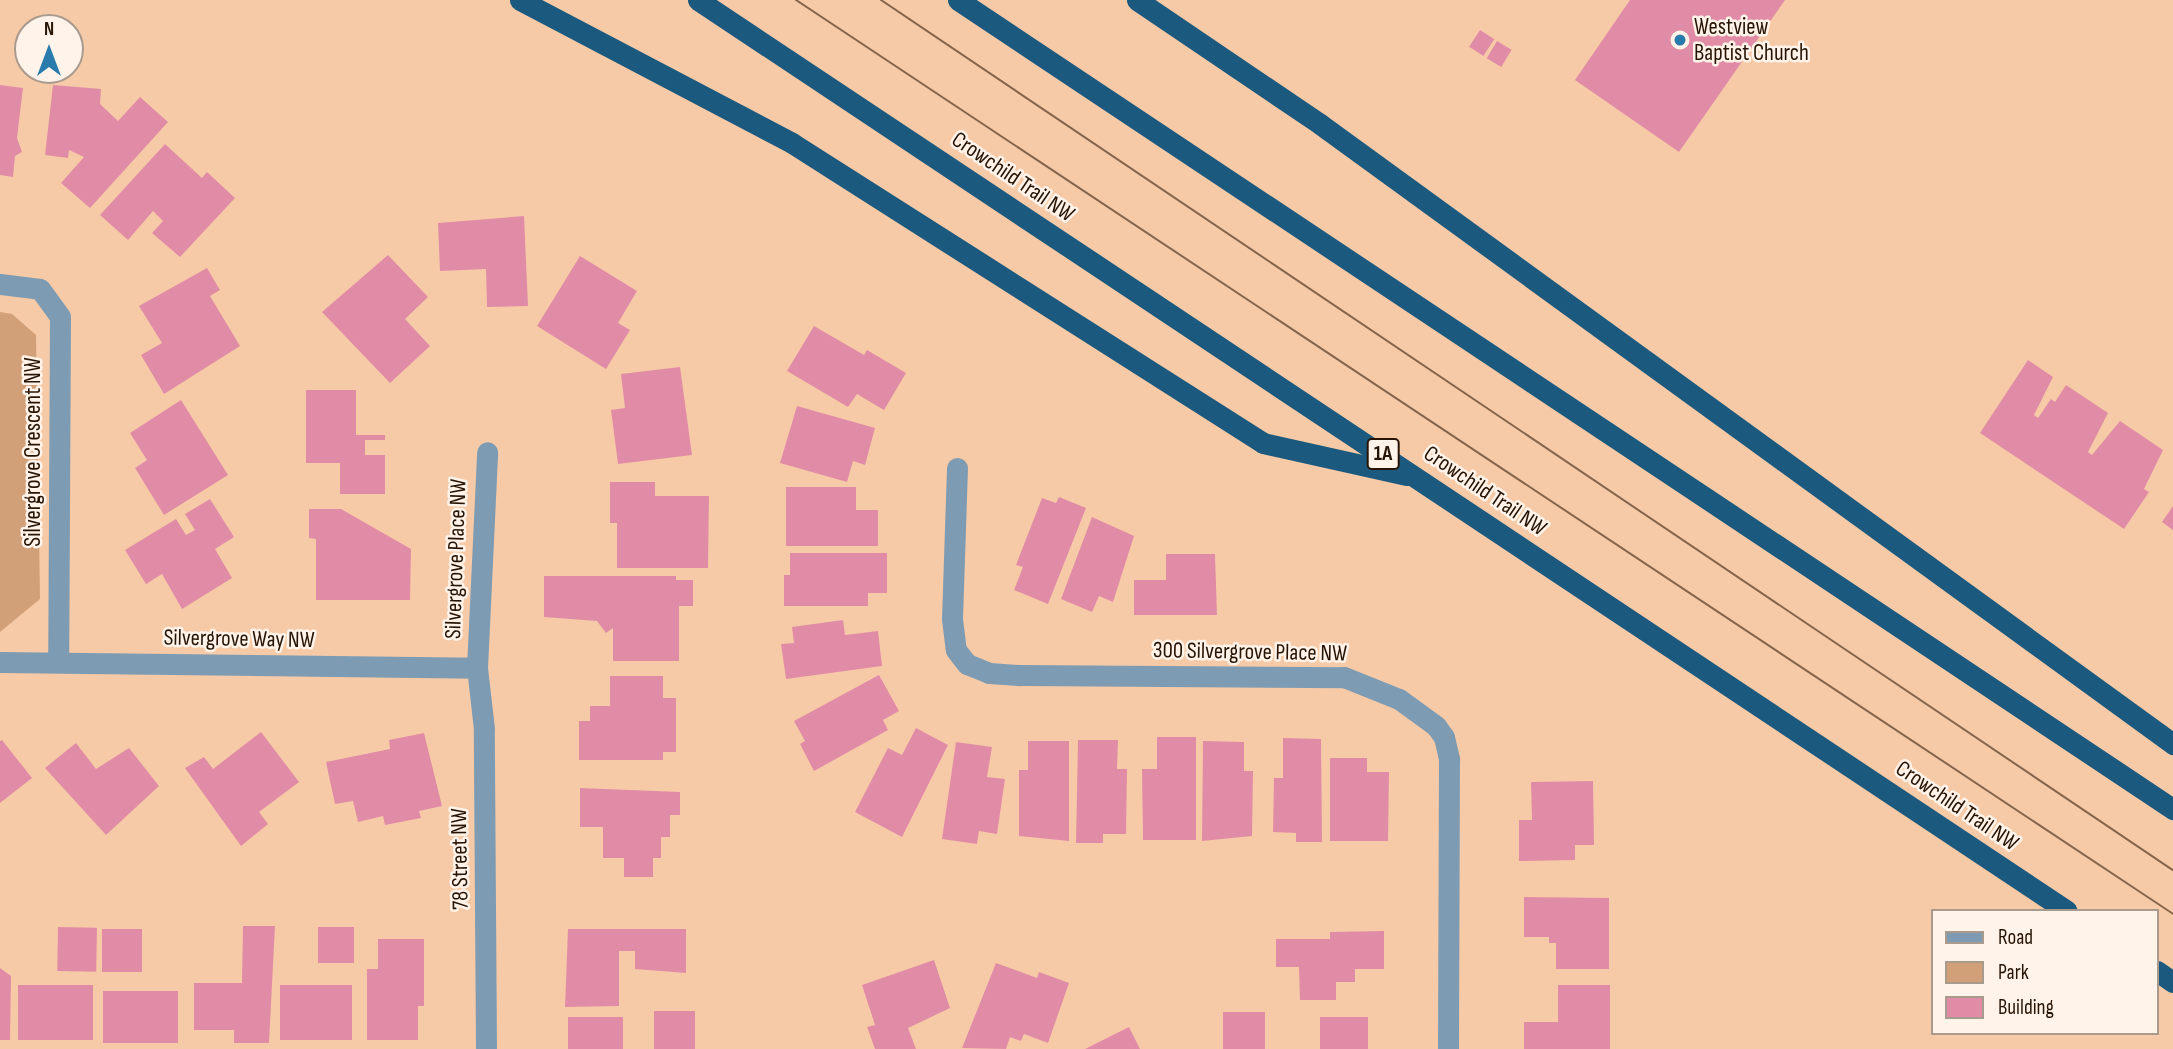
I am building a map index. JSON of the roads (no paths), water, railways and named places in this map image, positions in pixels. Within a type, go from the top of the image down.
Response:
[{"type":"highway","points":[[520,0],[792,143],[1263,443],[1419,478]]},
{"type":"highway","name":"Crowchild Trail NW","points":[[698,0],[2064,909]]},
{"type":"highway","points":[[958,0],[2173,809]]},
{"type":"highway","points":[[1137,0],[1320,124],[2173,744]]},
{"type":"street","name":"Silvergrove Crescent NW","points":[[0,284],[40,289],[60,317],[58,662]]},
{"type":"street","name":"Silvergrove Place NW","points":[[478,668],[487,452]]},
{"type":"street","name":"300 Silvergrove Place NW","points":[[957,468],[952,619],[956,650],[967,664],[989,673],[1020,675],[1344,677],[1399,699],[1436,726],[1444,737],[1449,759],[1448,1049]]},
{"type":"street","name":"Silvergrove Way NW","points":[[0,662],[478,668]]},
{"type":"street","name":"78 Street NW","points":[[478,668],[484,729],[486,1049]]},
{"type":"tram line","points":[[796,0],[2173,914]]},
{"type":"tram line","points":[[881,0],[2173,870]]},
{"type":"place","name":"Westview Baptist Church","points":[[1680,40]]}]
